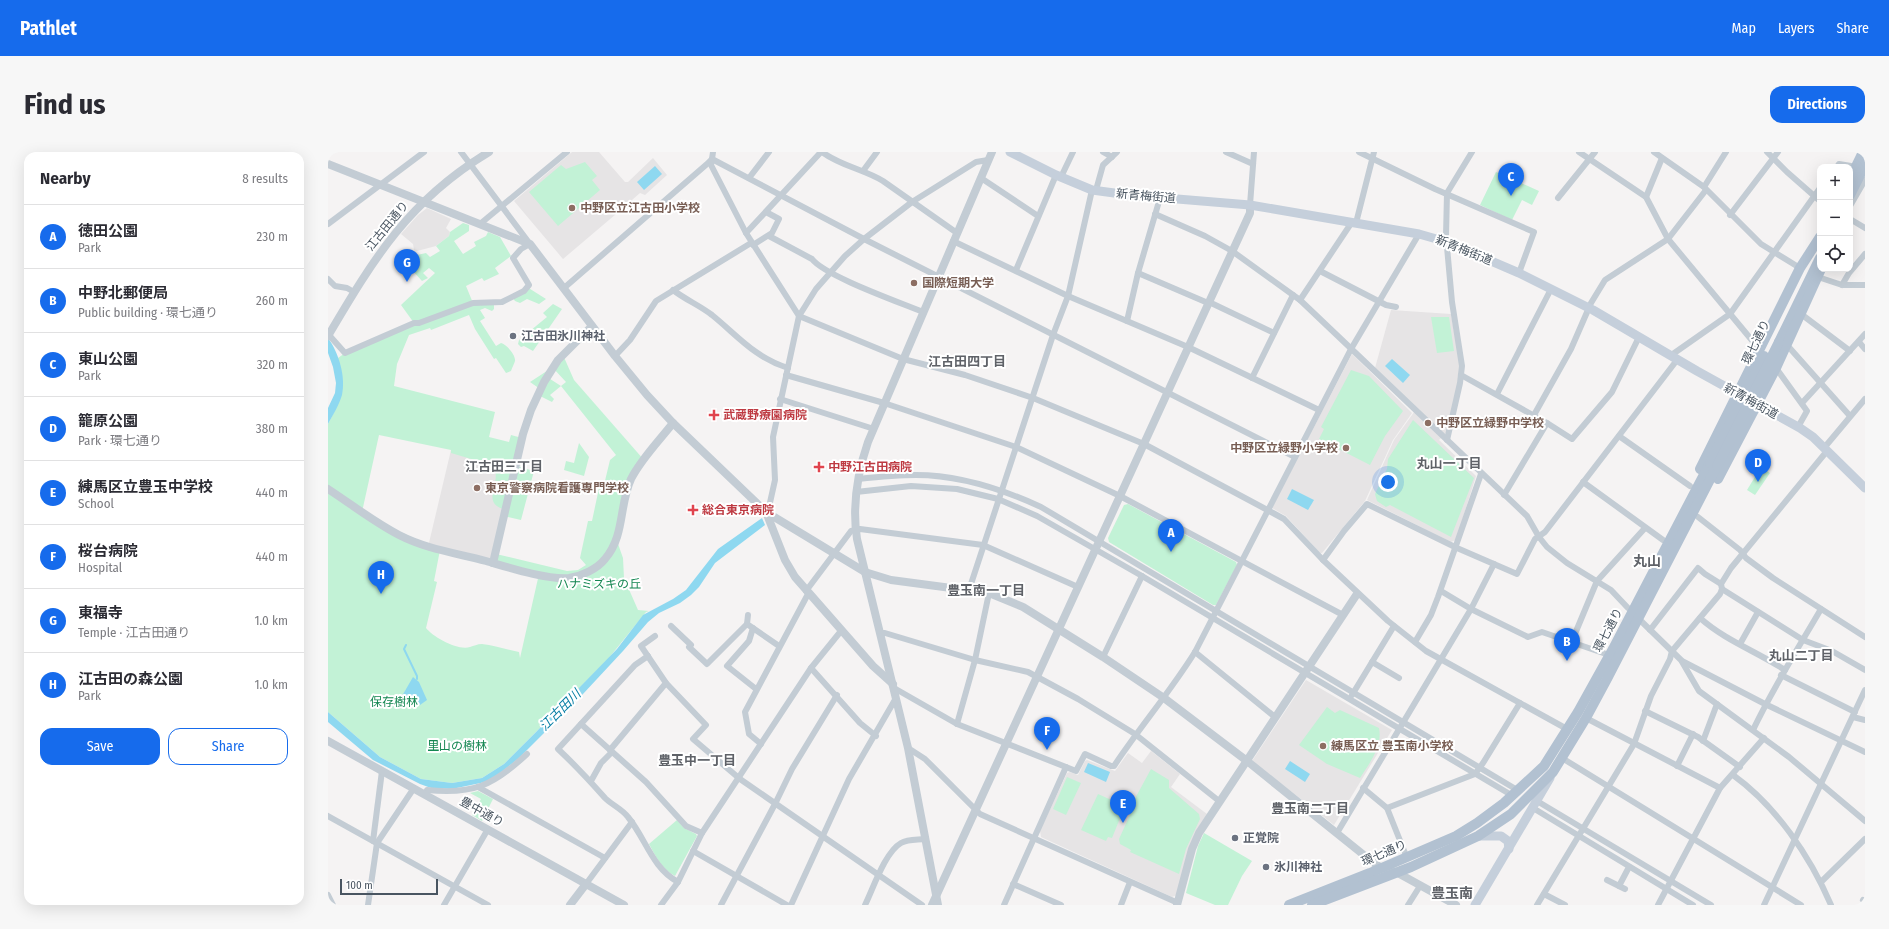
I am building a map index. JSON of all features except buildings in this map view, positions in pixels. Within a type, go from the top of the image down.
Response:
[{"type":"main road","name":"新青梅街道","points":[[1010,152],[1058,176],[1094,190],[1160,198],[1250,205],[1446,239],[1589,308],[1673,358],[1798,427],[1813,437],[1865,488]]},
{"type":"main road","points":[[1853,173],[1863,152]]},
{"type":"main road","points":[[1853,189],[1865,165]]},
{"type":"main road","points":[[1611,652],[1628,608],[1738,394],[1800,268],[1817,242]]},
{"type":"main road","name":"環七通り","points":[[1779,342],[1817,247]]},
{"type":"main road","name":"環七通り","points":[[1289,905],[1407,858],[1461,833],[1494,812],[1544,766],[1611,652],[1714,464],[1779,342],[1817,264]]},
{"type":"main road","points":[[1607,679],[1617,666],[1698,517],[1748,419],[1757,405],[1776,368],[1779,342],[1801,314],[1820,273]]},
{"type":"main road","name":"環七通り","points":[[1312,905],[1396,872],[1478,836],[1511,814],[1553,772],[1586,718],[1607,679],[1714,464]]},
{"type":"main road","points":[[1475,905],[1553,772]]},
{"type":"main road","points":[[1478,836],[1501,836],[1508,841],[1509,848]]},
{"type":"street","points":[[328,224],[424,152]]},
{"type":"street","points":[[462,152],[615,356],[673,423],[766,513],[865,572],[897,581],[989,593],[1023,607],[1104,657],[1164,698],[1247,761],[1382,868],[1396,872],[1456,905]]},
{"type":"street","name":"江古田通り","points":[[328,335],[387,241],[422,202],[470,163],[489,152]]},
{"type":"street","points":[[480,224],[567,152]]},
{"type":"street","points":[[749,178],[769,152]]},
{"type":"street","points":[[746,234],[822,152],[836,161],[864,171],[882,180],[955,237],[1016,270],[1068,296],[1188,347],[1319,410]]},
{"type":"street","points":[[864,171],[877,152]]},
{"type":"street","points":[[1016,270],[1038,216],[1058,176],[1073,152]]},
{"type":"street","points":[[1103,152],[1114,154]]},
{"type":"street","points":[[1226,152],[1253,164]]},
{"type":"street","points":[[932,905],[937,901],[1006,744],[1250,213],[1254,152]]},
{"type":"street","points":[[1360,152],[1372,159],[1534,232],[1519,273]]},
{"type":"street","points":[[1300,300],[1354,222],[1374,152]]},
{"type":"street","points":[[1447,440],[1462,366],[1452,302],[1446,239],[1447,193],[1472,152]]},
{"type":"street","points":[[1578,152],[1590,158],[1646,197],[1668,239],[1760,350]]},
{"type":"street","points":[[1558,198],[1594,152]]},
{"type":"street","points":[[1654,152],[1705,188],[1730,215],[1761,244],[1774,254],[1800,268]]},
{"type":"street","points":[[1534,415],[1571,349],[1589,308],[1606,280],[1668,239],[1705,188],[1726,152]]},
{"type":"street","points":[[1767,152],[1818,200]]},
{"type":"street","points":[[1730,215],[1778,152]]},
{"type":"street","points":[[1852,164],[1858,152]]},
{"type":"street","points":[[969,590],[1053,335],[1068,296],[1094,190],[1103,165],[1114,154]]},
{"type":"street","points":[[711,155],[749,178],[864,239],[1167,394],[1295,457]]},
{"type":"street","points":[[711,155],[711,165],[746,234],[799,316],[903,359],[965,375],[1033,398],[1144,444],[1268,510],[1284,519],[1358,594],[1394,626],[1415,642],[1440,660],[1477,678],[1567,729]]},
{"type":"street","points":[[564,288],[711,155]]},
{"type":"street","points":[[937,901],[908,748],[856,530],[856,492],[863,456],[884,403],[990,156]]},
{"type":"street","points":[[990,156],[976,162],[912,202],[864,239],[845,256],[816,289],[799,316],[773,437],[775,480],[769,507],[766,513],[789,568],[807,593],[893,686],[957,724],[1076,771],[1085,754],[1114,766],[1135,734],[1164,698],[1195,652],[1351,349],[1419,234]]},
{"type":"street","points":[[1646,197],[1662,158]]},
{"type":"street","points":[[328,164],[530,244]]},
{"type":"street","points":[[980,178],[1038,216]]},
{"type":"street","points":[[1853,201],[1865,180]]},
{"type":"street","points":[[1323,560],[1344,531],[1367,504],[1457,548],[1517,574],[1535,539],[1539,537],[1619,436],[1673,358],[1730,314],[1817,192]]},
{"type":"street","points":[[1127,321],[1138,273],[1154,214],[1160,198]]},
{"type":"street","points":[[615,356],[630,340],[656,301],[752,244],[769,236],[779,219],[766,212]]},
{"type":"street","points":[[1154,214],[1205,236],[1232,251],[1300,300],[1481,474],[1527,516],[1539,537],[1547,547],[1567,563],[1611,590],[1628,608]]},
{"type":"street","points":[[1853,221],[1865,228]]},
{"type":"street","points":[[769,236],[812,259],[830,273],[923,312]]},
{"type":"street","points":[[328,335],[344,353],[414,323],[419,323],[473,303],[502,302],[524,290],[529,285],[513,258],[521,249],[530,244]]},
{"type":"street","points":[[1842,285],[1849,273],[1865,254]]},
{"type":"street","points":[[1320,271],[1379,302],[1396,307]]},
{"type":"street","points":[[1138,273],[1208,302],[1274,333]]},
{"type":"street","points":[[1820,273],[1842,285],[1865,285]]},
{"type":"street","points":[[328,279],[335,286],[347,288],[354,292]]},
{"type":"street","points":[[1497,394],[1552,289]]},
{"type":"street","points":[[673,290],[687,301],[696,302],[713,315],[754,352],[788,368]]},
{"type":"street","points":[[1252,378],[1293,295]]},
{"type":"street","points":[[1801,314],[1850,351]]},
{"type":"street","points":[[493,563],[523,434],[531,410],[544,382],[558,360],[592,326]]},
{"type":"street","points":[[1802,403],[1865,334]]},
{"type":"street","points":[[1461,375],[1534,415],[1572,439],[1612,392],[1639,337]]},
{"type":"street","points":[[1779,342],[1850,416]]},
{"type":"street","points":[[1859,342],[1865,349]]},
{"type":"street","points":[[1776,368],[1807,411],[1798,427]]},
{"type":"street","points":[[786,375],[884,403],[1016,447],[1120,496],[1343,615]]},
{"type":"street","points":[[780,400],[874,429]]},
{"type":"street","points":[[1537,905],[1634,744],[1645,712],[1670,659],[1672,651],[1720,594],[1721,587],[1743,554],[1826,449],[1850,416],[1864,402]]},
{"type":"street","points":[[328,489],[400,536],[425,546],[493,563],[563,578],[579,576],[598,566],[605,560],[617,541],[632,478],[673,423]]},
{"type":"street","points":[[1504,495],[1547,423]]},
{"type":"street","points":[[1619,436],[1690,486]]},
{"type":"street","points":[[1415,642],[1431,615],[1441,591],[1457,548],[1481,474]]},
{"type":"street","points":[[858,479],[917,475],[952,479],[1002,490],[1041,507],[1216,611],[1350,700],[1475,774],[1516,793]]},
{"type":"street","points":[[1583,482],[1663,540]]},
{"type":"street","points":[[856,492],[912,486],[938,487],[968,491],[998,499],[1037,516],[1213,618],[1307,670],[1354,693],[1480,768],[1516,793]]},
{"type":"street","points":[[1698,517],[1773,578],[1865,637]]},
{"type":"street","points":[[1572,641],[1597,581],[1645,528]]},
{"type":"street","points":[[761,744],[749,734],[745,712],[807,593],[851,531],[856,530],[984,545],[1078,587]]},
{"type":"street","points":[[1336,833],[1402,721],[1471,609],[1494,564]]},
{"type":"street","points":[[1650,630],[1698,568],[1721,587],[1803,640],[1832,651],[1865,670]]},
{"type":"street","points":[[1104,657],[1142,576]]},
{"type":"street","points":[[1441,591],[1471,609],[1528,637],[1542,632],[1611,652]]},
{"type":"street","points":[[957,724],[975,660],[989,593]]},
{"type":"street","points":[[908,748],[926,759],[976,811],[1178,904],[1195,841],[1219,801],[1358,594]]},
{"type":"street","points":[[1753,730],[1765,704],[1821,609]]},
{"type":"street","points":[[1740,644],[1758,612]]},
{"type":"street","points":[[671,626],[691,645],[689,647],[707,664],[747,624],[748,615]]},
{"type":"street","points":[[1700,618],[1721,635],[1736,644],[1740,644],[1783,673],[1865,720]]},
{"type":"street","points":[[1641,621],[1681,660],[1699,691],[1789,757],[1865,821]]},
{"type":"street","points":[[747,624],[779,646]]},
{"type":"street","points":[[1350,700],[1394,626]]},
{"type":"street","points":[[753,628],[749,641],[727,666],[756,689]]},
{"type":"street","points":[[661,905],[678,882],[702,833],[740,779],[811,668],[841,630]]},
{"type":"street","points":[[881,633],[975,660],[1028,672],[1078,699],[1135,734],[1219,801]]},
{"type":"street","points":[[655,636],[641,646],[666,683],[706,725],[693,739],[740,779],[922,905]]},
{"type":"street","points":[[1195,652],[1275,717]]},
{"type":"street","points":[[648,656],[635,664],[558,749],[591,781],[605,798],[628,816],[658,865],[678,882]]},
{"type":"street","points":[[1681,660],[1765,704],[1865,752]]},
{"type":"street","points":[[1372,662],[1399,678]]},
{"type":"street","points":[[811,668],[837,695],[860,723],[876,736]]},
{"type":"street","points":[[591,781],[601,763],[666,683]]},
{"type":"street","points":[[1764,905],[1865,690]]},
{"type":"street","points":[[721,905],[792,769],[837,695]]},
{"type":"street","points":[[791,905],[849,779],[876,736],[896,698]]},
{"type":"street","points":[[1387,808],[1475,774],[1520,703]]},
{"type":"street","points":[[1703,741],[1716,704]]},
{"type":"street","points":[[1645,712],[1693,734],[1740,767]]},
{"type":"street","points":[[1586,718],[1720,788]]},
{"type":"street","points":[[581,724],[646,782],[686,826],[702,833]]},
{"type":"street","points":[[1677,766],[1693,734]]},
{"type":"street","points":[[1658,905],[1720,788],[1764,738]]},
{"type":"street","name":"豊中通り","points":[[328,741],[624,905]]},
{"type":"street","points":[[425,794],[427,790],[456,791],[478,787],[500,777],[526,754]]},
{"type":"street","points":[[1562,758],[1801,905]]},
{"type":"street","points":[[1004,905],[1066,767]]},
{"type":"street","points":[[368,905],[382,771]]},
{"type":"street","points":[[1733,775],[1755,792],[1781,822],[1821,882],[1831,905]]},
{"type":"street","points":[[478,787],[605,858]]},
{"type":"street","points":[[375,842],[414,788]]},
{"type":"street","points":[[1363,788],[1387,808],[1407,858]]},
{"type":"street","points":[[1535,805],[1583,829],[1711,905]]},
{"type":"street","points":[[1535,805],[1579,836],[1693,905]]},
{"type":"street","points":[[328,816],[488,905]]},
{"type":"street","points":[[570,905],[632,822]]},
{"type":"street","points":[[444,905],[488,830]]},
{"type":"street","points":[[865,905],[893,850],[910,840],[926,839]]},
{"type":"street","points":[[1821,882],[1865,839]]},
{"type":"street","points":[[693,851],[787,905]]},
{"type":"street","points":[[1607,880],[1622,888],[1629,866]]},
{"type":"street","points":[[1121,905],[1130,882]]},
{"type":"street","points":[[1014,884],[1061,905]]},
{"type":"street","points":[[1408,905],[1420,886]]},
{"type":"street","points":[[1544,894],[1565,905]]},
{"type":"street","points":[[328,895],[333,905]]},
{"type":"shaded area","name":"中野区立江古田小学校","points":[[572,152],[599,152],[625,182],[628,182],[653,158],[667,175],[645,195],[640,193],[632,200],[644,214],[642,215],[629,203],[563,259],[514,201]]},
{"type":"shaded area","points":[[427,208],[451,219],[446,228],[450,232],[449,236],[436,246],[417,251],[414,250],[413,244],[401,234],[418,215]]},
{"type":"shaded area","name":"中野区立緑野中学校","points":[[1391,310],[1451,314],[1459,360],[1459,376],[1447,432],[1439,440],[1476,476],[1456,540],[1451,542],[1367,500],[1394,440],[1417,408],[1375,368]]},
{"type":"shaded area","name":"中野区立緑野小学校","points":[[1352,354],[1412,413],[1393,440],[1365,501],[1322,553],[1320,553],[1286,516],[1272,508]]},
{"type":"shaded area","name":"東京警察病院看護専門学校","points":[[451,450],[516,466],[493,563],[428,547]]},
{"type":"shaded area","name":"練馬区立 豊玉南小学校","points":[[1306,680],[1392,730],[1334,825],[1252,761]]},
{"type":"shaded area","points":[[1151,751],[1180,774],[1171,787],[1207,814],[1177,895],[1172,897],[1041,837],[1040,831],[1067,773],[1070,772],[1078,775],[1085,761],[1087,760],[1115,771],[1128,753],[1142,763]]},
{"type":"green space","points":[[585,162],[597,176],[592,180],[600,190],[558,226],[529,192],[561,165],[566,169]]},
{"type":"green space","points":[[1496,172],[1539,191],[1532,205],[1522,200],[1512,220],[1480,205]]},
{"type":"green space","points":[[463,223],[469,225],[469,231],[454,241],[463,254],[476,246],[474,242],[486,236],[488,232],[500,237],[511,256],[495,268],[499,274],[484,281],[482,278],[466,286],[473,303],[494,302],[494,309],[492,311],[485,308],[480,310],[485,318],[480,321],[496,346],[501,343],[505,345],[514,356],[515,362],[511,371],[506,373],[496,358],[494,359],[475,329],[469,315],[431,330],[430,328],[409,335],[397,364],[394,386],[495,412],[489,437],[509,442],[511,435],[522,438],[516,466],[534,471],[521,520],[504,516],[506,510],[498,507],[494,503],[492,498],[496,473],[494,467],[490,466],[483,470],[480,469],[478,461],[451,453],[451,450],[379,435],[362,512],[376,521],[440,550],[434,581],[437,582],[426,628],[429,632],[446,642],[459,647],[465,648],[480,644],[491,645],[519,652],[520,658],[539,574],[493,563],[496,554],[567,571],[578,570],[586,565],[580,558],[588,521],[592,521],[599,488],[603,489],[610,460],[616,455],[561,386],[550,395],[554,399],[552,402],[538,395],[540,389],[530,382],[553,367],[563,355],[574,380],[644,460],[632,479],[617,541],[623,558],[624,578],[638,610],[649,611],[646,612],[608,659],[504,764],[482,778],[452,783],[421,779],[380,757],[328,712],[328,424],[338,404],[338,358],[345,353],[414,323],[401,305],[435,273],[429,268],[423,273],[428,278],[422,281],[401,258],[406,254],[412,259],[417,255],[426,253],[430,257],[440,251],[436,246],[449,236],[450,232]],"holes":[[[553,368],[566,382],[561,386],[547,377]]]},
{"type":"green space","points":[[527,287],[546,299],[539,304],[527,299],[520,303],[515,301],[512,297]]},
{"type":"green space","points":[[553,304],[562,309],[533,351],[524,346],[521,347],[518,344],[519,340],[547,317],[543,313]]},
{"type":"green space","points":[[1431,317],[1449,317],[1454,351],[1437,353]]},
{"type":"green space","points":[[1351,370],[1369,376],[1403,411],[1385,436],[1370,465],[1319,439],[1324,429],[1321,427]]},
{"type":"green space","points":[[1413,420],[1474,478],[1451,537],[1390,505],[1386,507],[1377,501],[1375,494],[1387,469],[1388,459]]},
{"type":"green space","points":[[579,443],[589,457],[584,476],[564,470],[566,461],[574,463]]},
{"type":"green space","points":[[1761,467],[1770,473],[1755,495],[1747,490]]},
{"type":"green space","points":[[1128,504],[1236,562],[1237,565],[1216,605],[1213,605],[1109,542],[1108,538],[1124,505]]},
{"type":"green space","points":[[1327,707],[1335,713],[1340,710],[1379,728],[1380,735],[1377,748],[1360,778],[1327,764],[1299,745]]},
{"type":"green space","points":[[1151,769],[1169,780],[1169,788],[1199,814],[1200,819],[1186,849],[1179,874],[1130,852],[1131,850],[1120,844],[1119,839],[1134,806],[1132,804]]},
{"type":"green space","points":[[1067,777],[1081,783],[1066,815],[1053,809]]},
{"type":"green space","points":[[478,791],[493,799],[482,821],[472,815],[481,799],[470,793]]},
{"type":"green space","points":[[1098,794],[1125,806],[1112,838],[1108,837],[1106,841],[1081,830]]},
{"type":"green space","points":[[677,820],[684,828],[697,836],[675,876],[663,866],[649,844]]},
{"type":"green space","points":[[1204,833],[1252,861],[1242,876],[1228,905],[1215,905],[1186,893],[1198,846]]},
{"type":"water","points":[[655,166],[662,174],[644,190],[637,182]]},
{"type":"water","points":[[328,338],[341,365],[343,388],[341,399],[328,424],[328,408],[335,393],[336,383],[333,367],[328,353]]},
{"type":"water","points":[[1392,359],[1410,375],[1403,383],[1385,366]]},
{"type":"water","points":[[1292,489],[1314,500],[1308,510],[1287,499]]},
{"type":"water","name":"江古田川","points":[[762,518],[765,525],[715,563],[699,587],[691,595],[680,603],[659,613],[648,622],[583,694],[518,759],[490,781],[452,789],[431,788],[420,784],[373,760],[328,722],[328,712],[380,757],[421,779],[452,783],[482,778],[504,764],[536,732],[617,649],[643,615],[673,599],[686,590],[718,549]]},
{"type":"water","points":[[413,677],[419,682],[427,700],[420,705],[412,707],[403,702],[402,696]]},
{"type":"water","points":[[1290,761],[1310,774],[1305,782],[1285,769]]},
{"type":"water","points":[[1088,763],[1110,772],[1106,782],[1084,772]]},
{"type":"waterway","points":[[406,645],[404,649],[417,679]]},
{"type":"place","name":"東山公園","points":[[1511,196]]},
{"type":"place","name":"中野区立江古田小学校","points":[[572,208]]},
{"type":"place","name":"東福寺","points":[[407,282]]},
{"type":"place","name":"国際短期大学","points":[[914,283]]},
{"type":"place","name":"江古田氷川神社","points":[[513,336]]},
{"type":"place","name":"武蔵野療園病院","points":[[714,415]]},
{"type":"place","name":"中野区立緑野中学校","points":[[1428,423]]},
{"type":"place","name":"中野区立緑野小学校","points":[[1346,448]]},
{"type":"place","name":"中野江古田病院","points":[[819,467]]},
{"type":"place","name":"籠原公園","points":[[1758,482]]},
{"type":"place","name":"東京警察病院看護専門学校","points":[[477,488]]},
{"type":"place","name":"総合東京病院","points":[[693,510]]},
{"type":"place","name":"徳田公園","points":[[1171,552]]},
{"type":"place","name":"江古田の森公園","points":[[381,594]]},
{"type":"place","name":"中野北郵便局","points":[[1567,661]]},
{"type":"place","name":"練馬区立 豊玉南小学校","points":[[1323,746]]},
{"type":"place","name":"桜台病院","points":[[1047,750]]},
{"type":"place","name":"練馬区立豊玉中学校","points":[[1123,823]]},
{"type":"place","name":"正覚院","points":[[1235,838]]},
{"type":"place","name":"氷川神社","points":[[1266,867]]},
{"type":"district","name":"江古田四丁目","points":[[967,361]]},
{"type":"district","name":"丸山一丁目","points":[[1449,463]]},
{"type":"district","name":"江古田三丁目","points":[[504,466]]},
{"type":"district","name":"丸山","points":[[1647,561]]},
{"type":"district","name":"豊玉南一丁目","points":[[986,590]]},
{"type":"district","name":"丸山二丁目","points":[[1801,655]]},
{"type":"district","name":"豊玉中一丁目","points":[[697,760]]},
{"type":"district","name":"豊玉南二丁目","points":[[1310,808]]},
{"type":"district","name":"豊玉南","points":[[1452,893]]},
{"type":"park label","name":"ハナミズキの丘","points":[[599,584]]},
{"type":"park label","name":"保存樹林","points":[[394,702]]},
{"type":"park label","name":"里山の樹林","points":[[457,746]]}]
